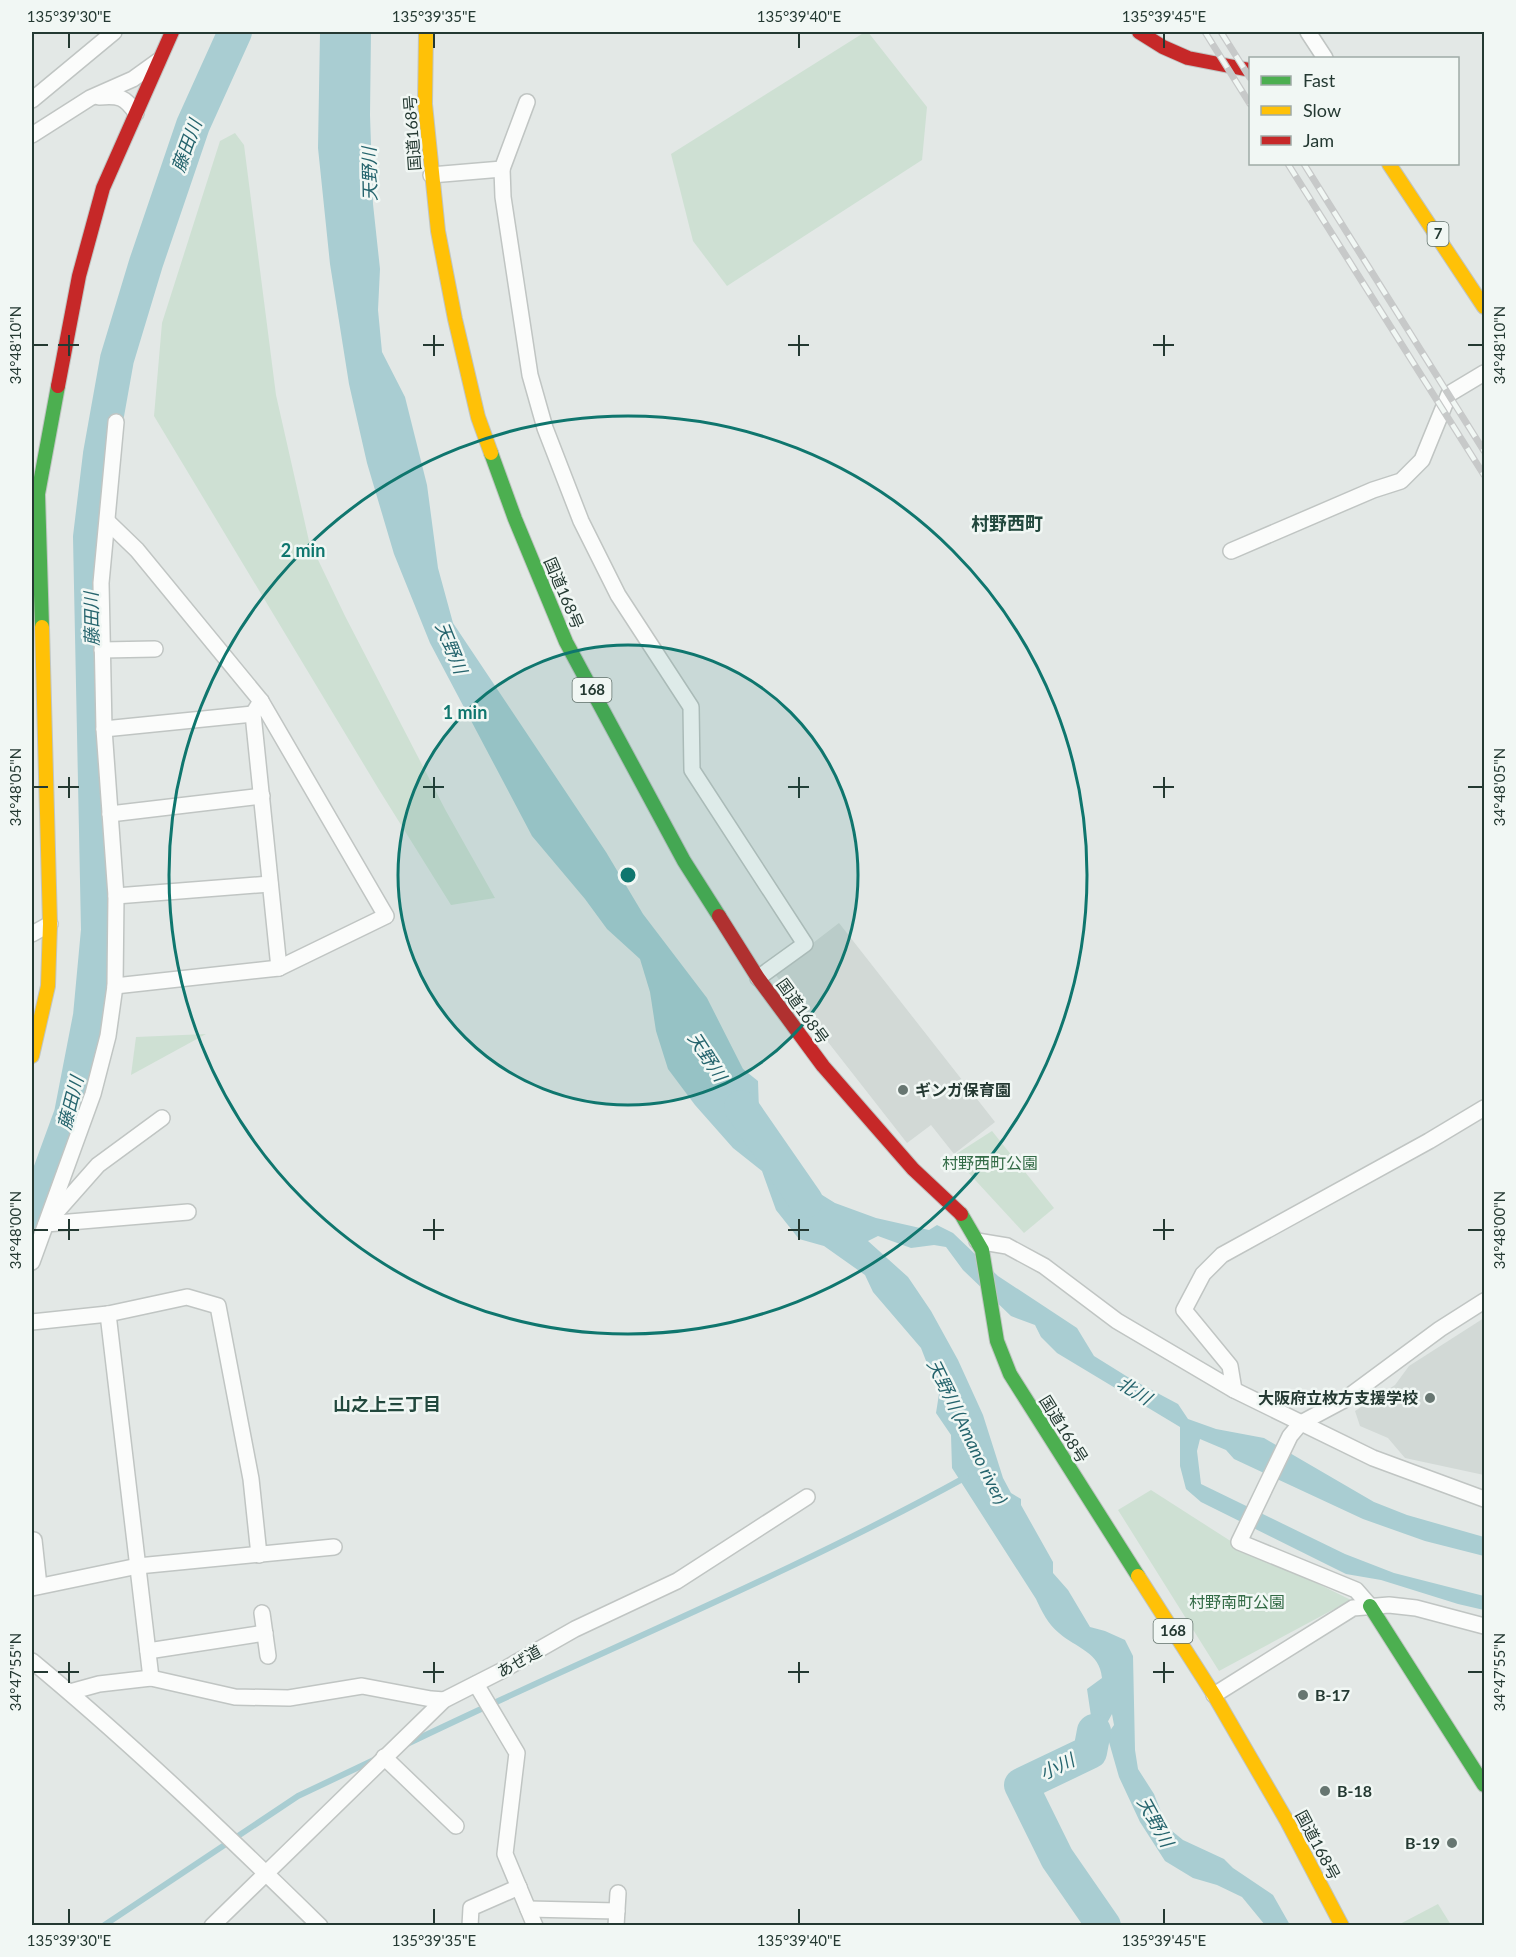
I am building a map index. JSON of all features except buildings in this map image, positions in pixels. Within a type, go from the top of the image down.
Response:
[{"type":"main road","points":[[32,1056],[33,1040],[48,986],[50,924],[38,494],[79,276],[103,188],[172,32]]},
{"type":"main road","name":"国道168号","points":[[426,32],[425,104],[431,175],[438,231],[455,319],[478,417],[515,519],[566,642],[684,861],[758,978],[823,1066],[914,1169],[959,1211],[979,1246],[997,1341],[1010,1374],[1214,1695],[1287,1821],[1342,1926]]},
{"type":"main road","points":[[1139,32],[1163,47],[1188,58],[1249,70]]},
{"type":"main road","name":"7","points":[[1390,165],[1485,307]]},
{"type":"main road","points":[[1370,1606],[1485,1785]]},
{"type":"street","points":[[32,100],[114,32]]},
{"type":"street","points":[[1308,32],[1324,57]]},
{"type":"street","points":[[32,135],[90,98],[133,79],[159,60]]},
{"type":"street","points":[[90,98],[112,96],[127,100],[136,113]]},
{"type":"street","points":[[527,102],[502,169],[503,196],[530,375],[545,428],[580,520],[618,595],[691,707],[692,770],[805,944],[758,978]]},
{"type":"street","points":[[431,175],[502,169]]},
{"type":"street","points":[[1231,551],[1372,490],[1401,481],[1422,460],[1449,394],[1485,373]]},
{"type":"street","points":[[32,1262],[93,1094],[108,1036],[115,986],[116,896],[104,729],[101,583],[116,422]]},
{"type":"street","points":[[108,522],[144,558],[257,708],[386,915],[279,968],[115,986]]},
{"type":"street","points":[[102,650],[155,649]]},
{"type":"street","points":[[104,729],[257,708]]},
{"type":"street","points":[[257,708],[262,796],[279,968]]},
{"type":"street","points":[[110,814],[262,796]]},
{"type":"street","points":[[116,896],[270,884]]},
{"type":"street","points":[[32,934],[50,924]]},
{"type":"street","points":[[1234,1390],[1230,1366],[1184,1310],[1203,1274],[1222,1255],[1485,1108]]},
{"type":"street","points":[[46,1224],[98,1165],[162,1118]]},
{"type":"street","points":[[46,1224],[188,1212]]},
{"type":"street","points":[[979,1246],[1007,1246],[1044,1266],[1117,1321],[1234,1390],[1373,1458],[1485,1499]]},
{"type":"street","points":[[32,1322],[108,1314],[187,1298],[218,1306],[251,1479],[259,1554]]},
{"type":"street","points":[[1370,1606],[1356,1590],[1239,1542],[1290,1436],[1301,1423],[1344,1400],[1440,1329],[1485,1301]]},
{"type":"street","points":[[108,1314],[152,1678]]},
{"type":"street","name":"あぜ道","points":[[212,1926],[444,1700],[574,1629],[677,1581],[807,1497]]},
{"type":"street","points":[[34,1540],[35,1587],[138,1566],[334,1547]]},
{"type":"street","points":[[1214,1695],[1353,1608],[1389,1605],[1416,1608],[1485,1626]]},
{"type":"street","points":[[262,1613],[268,1656]]},
{"type":"street","points":[[148,1651],[265,1633]]},
{"type":"street","points":[[32,1661],[70,1692],[267,1873],[320,1926]]},
{"type":"street","points":[[70,1692],[99,1684],[152,1678],[235,1697],[289,1698],[362,1686],[431,1700],[444,1700]]},
{"type":"street","points":[[476,1684],[518,1753],[505,1854],[535,1926]]},
{"type":"street","points":[[384,1757],[456,1826]]},
{"type":"street","points":[[470,1926],[471,1908],[519,1887]]},
{"type":"street","points":[[528,1909],[616,1918],[618,1893]]},
{"type":"shaded area","points":[[839,923],[995,1122],[954,1154],[931,1125],[907,1143],[774,973]]},
{"type":"shaded area","name":"大阪府立枚方支援学校","points":[[1484,1318],[1484,1475],[1405,1458],[1388,1438],[1360,1426],[1355,1411],[1395,1385],[1409,1366]]},
{"type":"green space","points":[[868,32],[927,107],[922,160],[727,286],[693,241],[671,154]]},
{"type":"green space","points":[[235,133],[244,145],[276,395],[309,541],[345,616],[446,811],[495,898],[451,905],[154,416],[162,323],[220,141]]},
{"type":"green space","points":[[206,1034],[131,1075],[136,1037]]},
{"type":"green space","name":"村野西町公園","points":[[992,1131],[1054,1208],[1024,1233],[953,1156]]},
{"type":"green space","name":"村野南町公園","points":[[1151,1490],[1229,1540],[1351,1600],[1219,1671],[1118,1510]]},
{"type":"green space","points":[[1438,1904],[1451,1925],[1398,1925]]},
{"type":"water","points":[[320,32],[371,32],[370,115],[373,204],[380,269],[378,310],[382,352],[405,397],[427,485],[438,568],[453,623],[606,852],[643,914],[707,998],[743,1069],[758,1081],[759,1111],[770,1154],[798,1180],[835,1203],[876,1218],[929,1230],[937,1225],[953,1233],[998,1276],[1077,1328],[1094,1356],[1178,1404],[1188,1419],[1216,1429],[1264,1438],[1374,1502],[1407,1515],[1484,1537],[1484,1556],[1425,1541],[1363,1519],[1234,1459],[1226,1450],[1200,1439],[1197,1451],[1201,1484],[1345,1554],[1394,1573],[1484,1596],[1484,1610],[1381,1580],[1346,1574],[1201,1502],[1186,1489],[1180,1466],[1180,1427],[1057,1353],[1041,1337],[1035,1325],[1011,1316],[963,1270],[946,1247],[934,1245],[911,1248],[878,1236],[868,1241],[908,1277],[931,1311],[958,1360],[983,1415],[1003,1478],[1011,1493],[1021,1499],[1021,1505],[1053,1562],[1053,1573],[1068,1590],[1090,1627],[1125,1640],[1133,1656],[1135,1750],[1138,1769],[1154,1794],[1167,1827],[1183,1840],[1224,1859],[1233,1868],[1273,1895],[1290,1925],[1265,1925],[1242,1897],[1217,1885],[1193,1878],[1165,1861],[1140,1822],[1119,1777],[1107,1735],[1114,1725],[1112,1714],[1106,1725],[1098,1755],[1070,1768],[1065,1759],[1085,1748],[1092,1723],[1087,1689],[1102,1678],[1100,1669],[1092,1656],[1059,1633],[1048,1622],[1036,1599],[952,1468],[951,1435],[936,1413],[939,1394],[921,1348],[873,1292],[865,1275],[824,1246],[799,1239],[776,1210],[762,1171],[733,1148],[695,1105],[668,1069],[656,1031],[650,992],[640,959],[607,929],[532,836],[430,643],[394,554],[367,463],[349,384],[330,264],[318,148]]},
{"type":"waterway","name":"藤田川","points":[[32,1221],[71,1114],[90,1016],[98,930],[90,537],[100,454],[117,359],[146,263],[193,125],[235,32]]},
{"type":"waterway","name":"天野川","points":[[741,1107],[806,1201]]},
{"type":"waterway","points":[[407,1744],[759,1582],[966,1477]]},
{"type":"waterway","name":"小川","points":[[1094,1731],[1090,1752],[1021,1785],[1057,1858],[1104,1926]]},
{"type":"waterway","points":[[103,1926],[298,1796],[376,1759]]},
{"type":"railway","points":[[1205,32],[1249,102]]},
{"type":"railway","points":[[1221,32],[1249,76]]},
{"type":"railway","points":[[1289,165],[1484,475]]},
{"type":"railway","points":[[1305,165],[1484,451]]},
{"type":"traffic: fast","points":[[42,627],[38,494],[58,386]]},
{"type":"traffic: fast","points":[[491,453],[515,519],[566,642],[684,861],[719,916]]},
{"type":"traffic: fast","points":[[961,1214],[982,1250],[997,1341],[1010,1374],[1138,1576]]},
{"type":"traffic: fast","points":[[1370,1606],[1484,1785]]},
{"type":"traffic: slow","points":[[426,32],[425,104],[438,231],[455,319],[478,417],[491,453]]},
{"type":"traffic: slow","points":[[1390,165],[1484,307]]},
{"type":"traffic: slow","points":[[32,1056],[48,986],[50,924],[42,627]]},
{"type":"traffic: slow","points":[[1138,1576],[1214,1695],[1287,1821],[1342,1926]]},
{"type":"traffic: jam","points":[[58,386],[79,276],[103,188],[172,32]]},
{"type":"traffic: jam","points":[[1139,32],[1163,47],[1188,58],[1249,70]]},
{"type":"traffic: jam","points":[[719,916],[758,978],[823,1066],[913,1169],[961,1214]]},
{"type":"place","name":"ギンガ保育園","points":[[903,1090]]},
{"type":"place","name":"大阪府立枚方支援学校","points":[[1430,1398]]},
{"type":"place","name":"B-17","points":[[1303,1695]]},
{"type":"place","name":"B-18","points":[[1325,1791]]},
{"type":"place","name":"B-19","points":[[1452,1843]]},
{"type":"district","name":"村野西町","points":[[1007,524]]},
{"type":"district","name":"山之上三丁目","points":[[387,1405]]},
{"type":"water label","name":"北川","points":[[1134,1391]]},
{"type":"water label","name":"天野川 (Amano river)","points":[[967,1432]]}]
